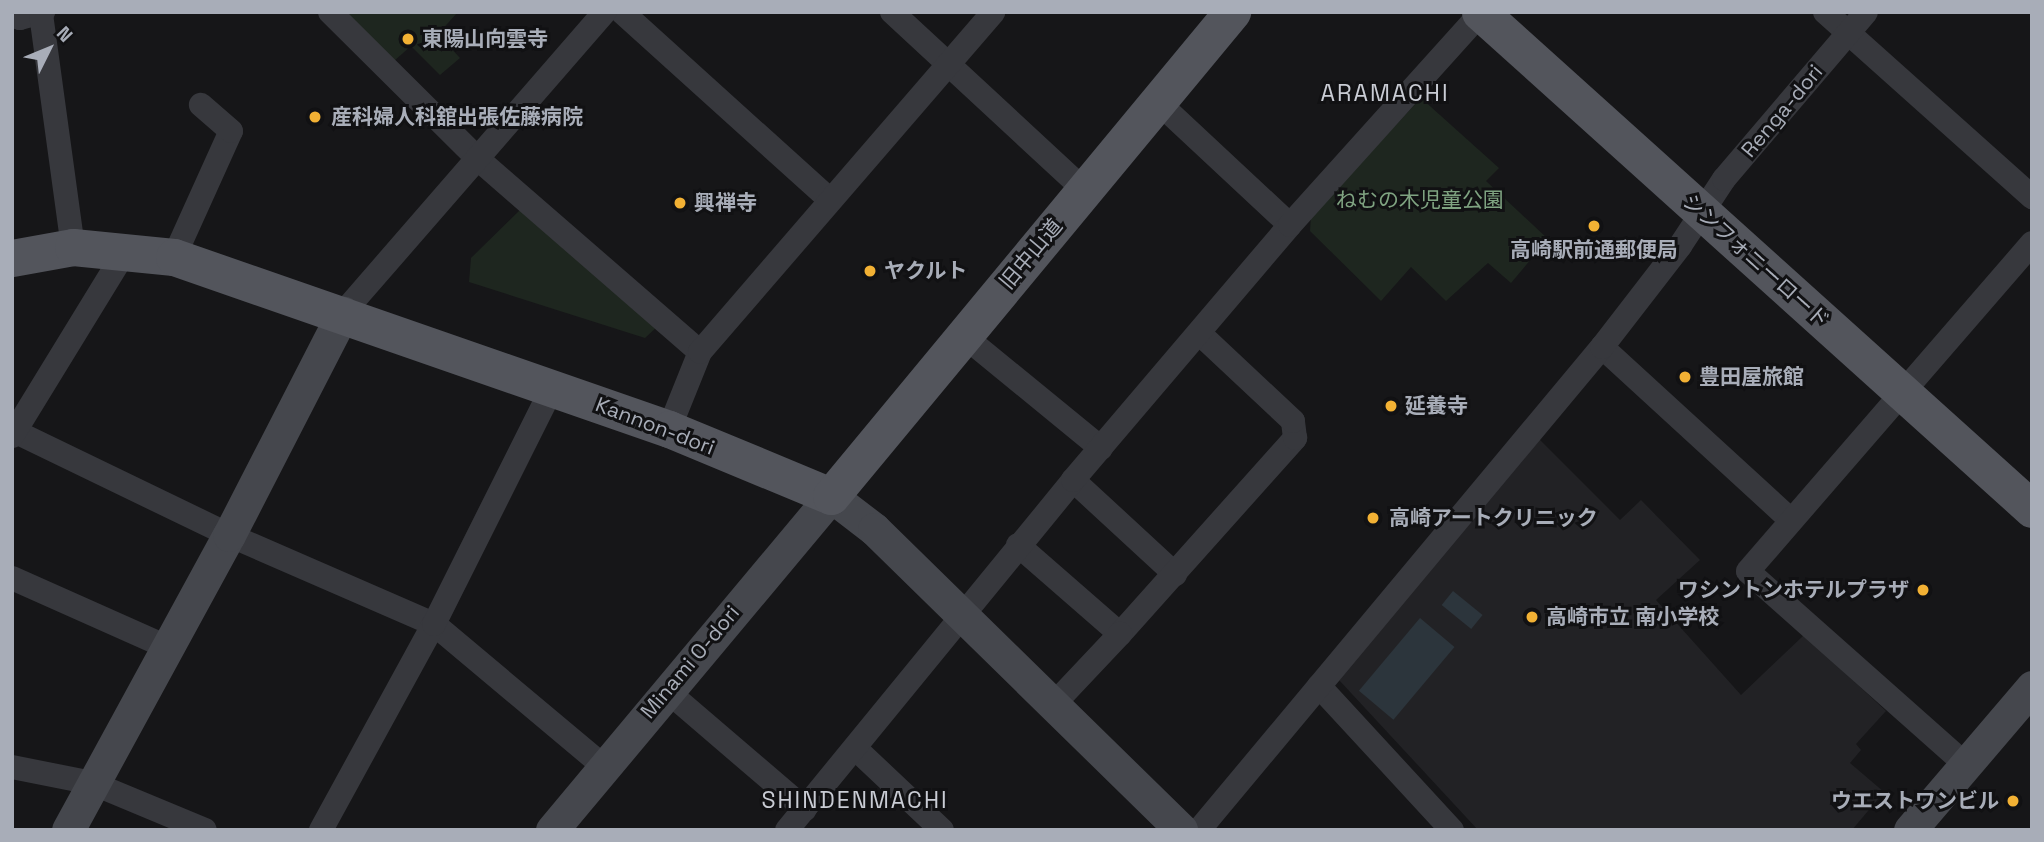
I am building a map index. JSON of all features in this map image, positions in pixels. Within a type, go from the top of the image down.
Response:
[{"type":"main road","name":"旧中山道","points":[[831,496],[1232,12]]},
{"type":"main road","name":"シンフォニーロード","points":[[1480,13],[2032,509]]},
{"type":"main road","name":"Kannon-dori","points":[[12,258],[73,247],[126,250],[174,257],[343,313],[669,429],[831,496]]},
{"type":"street","points":[[330,12],[478,159],[700,352]]},
{"type":"street","points":[[68,830],[169,648],[343,313],[605,12]]},
{"type":"street","points":[[622,12],[830,200]]},
{"type":"street","points":[[892,12],[948,61],[1084,191]]},
{"type":"street","points":[[669,429],[700,352],[948,61],[993,12]]},
{"type":"street","points":[[1825,12],[2032,197]]},
{"type":"street","name":"Renga-dori","points":[[1199,830],[1602,347],[1703,213],[1724,179],[1866,12]]},
{"type":"street","points":[[12,14],[20,18],[42,13],[73,247]]},
{"type":"street","points":[[787,830],[856,749],[1018,544],[1290,225],[1480,13]]},
{"type":"street","points":[[1158,102],[1290,225]]},
{"type":"street","points":[[174,257],[230,131],[201,105]]},
{"type":"street","points":[[1965,764],[1748,571],[1900,390],[2032,243]]},
{"type":"street","points":[[126,250],[13,434],[229,535],[434,624],[603,766]]},
{"type":"street","points":[[1053,705],[1175,574],[1295,438],[1293,421],[1199,333]]},
{"type":"street","points":[[964,335],[1101,448]]},
{"type":"street","points":[[1602,347],[1791,520]]},
{"type":"street","points":[[321,830],[434,624],[552,388]]},
{"type":"street","points":[[1073,480],[1175,574]]},
{"type":"street","name":"Kannon-dori","points":[[831,496],[874,529],[1181,830]]},
{"type":"street","name":"Minami O-dori","points":[[552,830],[666,690],[831,496]]},
{"type":"street","points":[[1018,544],[1120,634]]},
{"type":"street","points":[[12,578],[169,648]]},
{"type":"street","points":[[1319,686],[1452,830]]},
{"type":"street","points":[[1910,830],[2032,687]]},
{"type":"street","points":[[666,690],[805,809]]},
{"type":"street","points":[[856,749],[942,830]]},
{"type":"street","points":[[12,767],[92,783],[205,830]]},
{"type":"shaded area","name":"高崎市立 南小学校","points":[[1539,439],[1620,520],[1641,500],[1700,560],[1656,600],[1741,695],[1804,635],[1886,711],[1856,744],[1861,750],[1850,763],[1884,792],[1852,830],[1478,830],[1339,680]]},
{"type":"shaded area","points":[[1453,591],[1483,615],[1471,629],[1442,605]]},
{"type":"shaded area","points":[[1420,618],[1454,647],[1393,720],[1359,691]]},
{"type":"green space","name":"東陽山向雲寺","points":[[344,12],[458,12],[438,34],[460,58],[440,75],[411,46],[394,61]]},
{"type":"green space","name":"ねむの木児童公園","points":[[1421,98],[1499,168],[1486,181],[1548,239],[1511,283],[1488,263],[1446,301],[1411,267],[1381,301],[1310,231],[1311,216]]},
{"type":"green space","points":[[522,208],[658,326],[645,338],[469,282],[471,258]]},
{"type":"place","name":"東陽山向雲寺","points":[[408,39]]},
{"type":"place","name":"産科婦人科舘出張佐藤病院","points":[[315,117]]},
{"type":"place","name":"興禅寺","points":[[680,203]]},
{"type":"place","name":"高崎駅前通郵便局","points":[[1594,226]]},
{"type":"place","name":"ヤクルト","points":[[870,271]]},
{"type":"place","name":"豊田屋旅館","points":[[1685,377]]},
{"type":"place","name":"延養寺","points":[[1391,406]]},
{"type":"place","name":"高崎アートクリニック","points":[[1373,518]]},
{"type":"place","name":"ワシントンホテルプラザ","points":[[1923,590]]},
{"type":"place","name":"高崎市立 南小学校","points":[[1532,617]]},
{"type":"place","name":"ウエストワンビル","points":[[2013,801]]},
{"type":"district","name":"ARAMACHI","points":[[1385,93]]},
{"type":"district","name":"SHINDENMACHI","points":[[855,800]]}]
